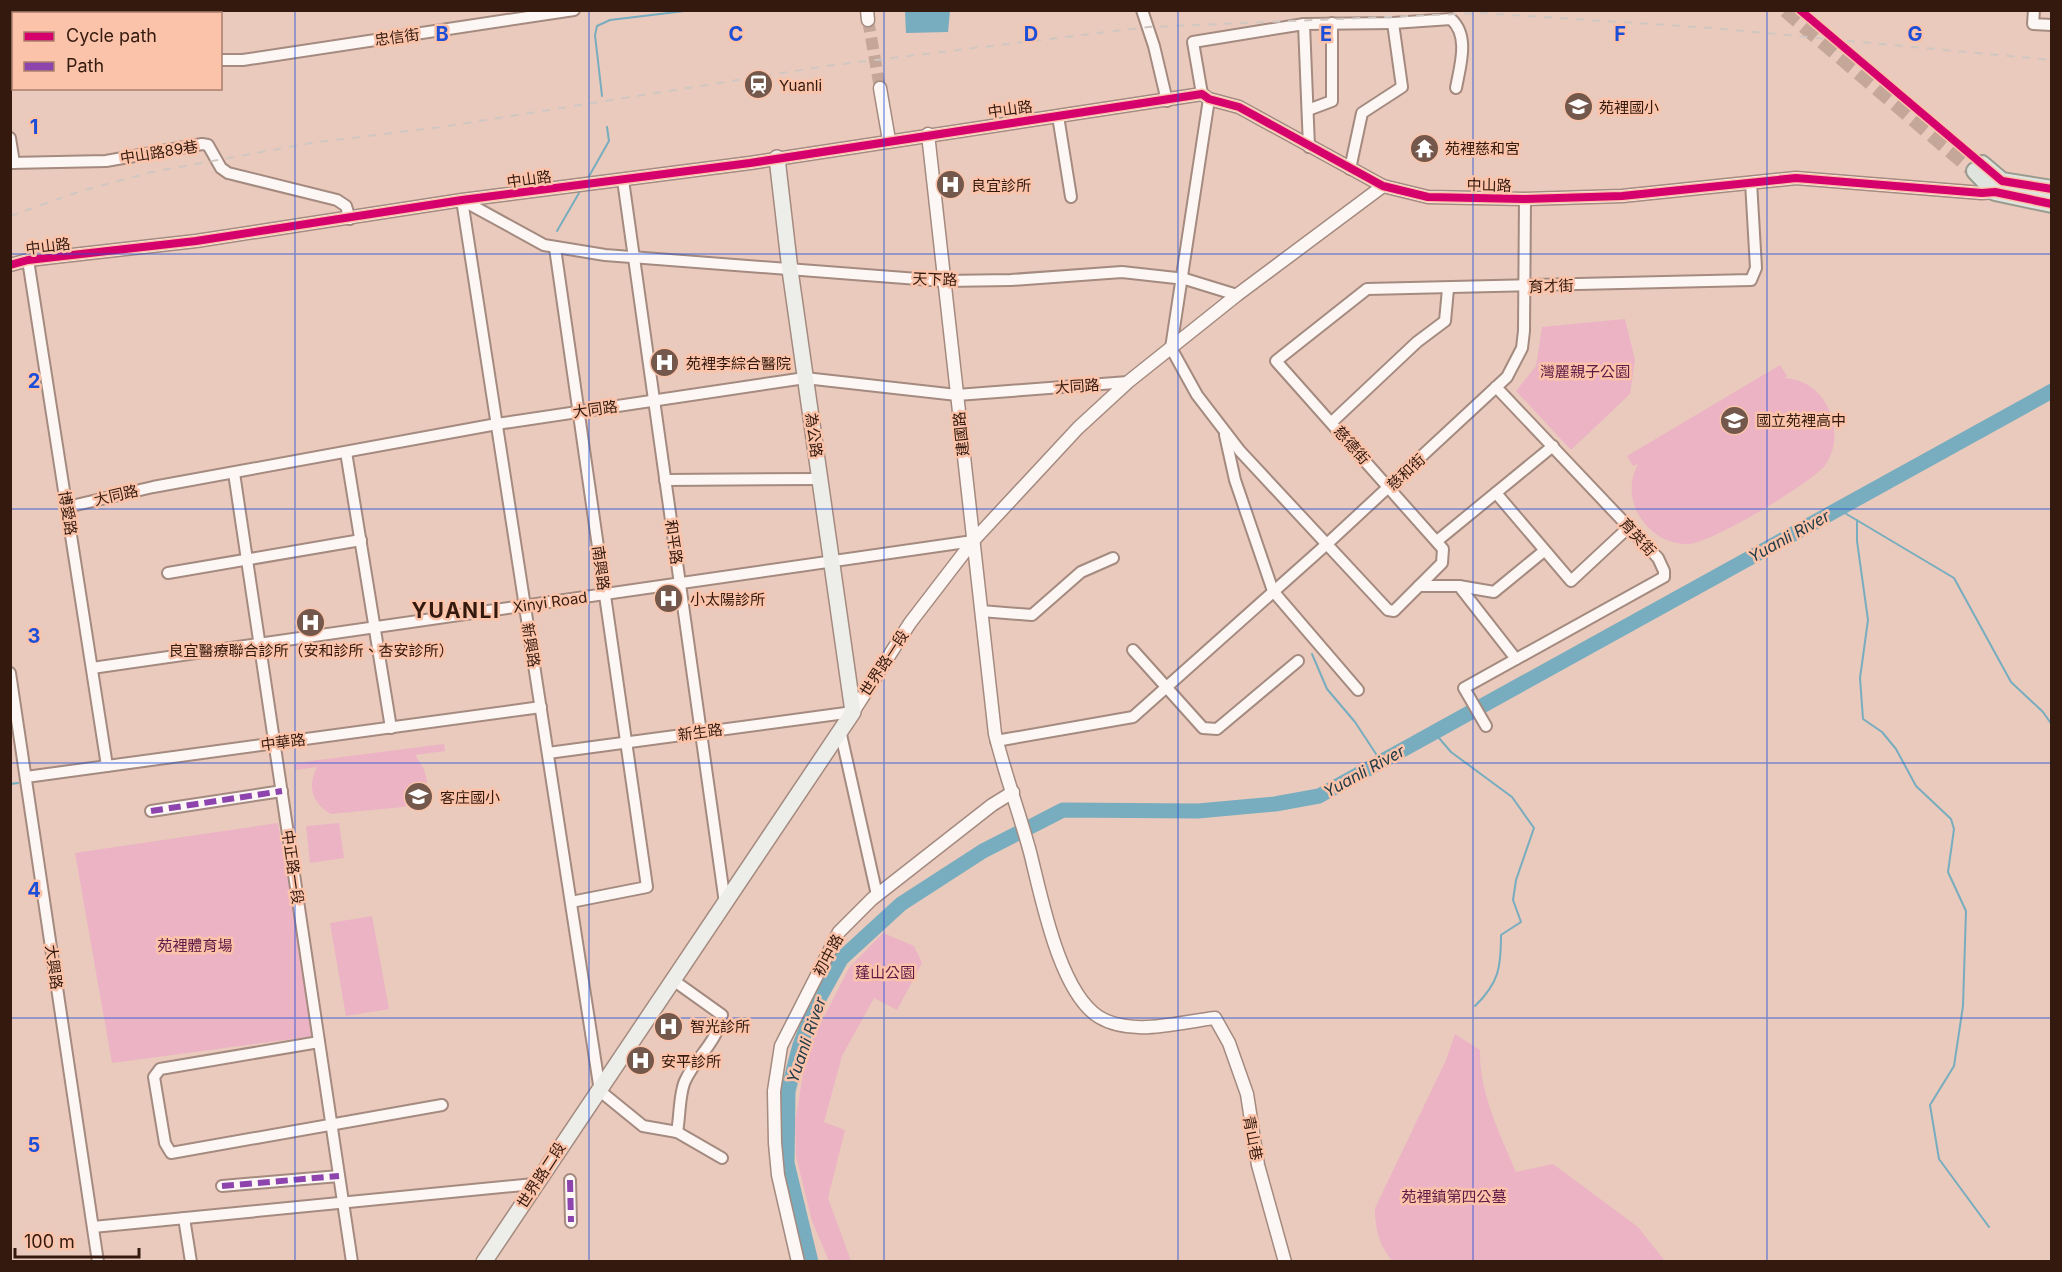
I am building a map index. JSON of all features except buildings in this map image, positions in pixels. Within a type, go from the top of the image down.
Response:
[{"type":"main road","name":"為公路","points":[[777,158],[790,270],[853,712]]},
{"type":"main road","points":[[1977,166],[1999,186],[2052,204]]},
{"type":"main road","points":[[1999,186],[2052,189]]},
{"type":"main road","name":"世界路一段","points":[[600,1091],[853,712]]},
{"type":"main road","name":"世界路二段","points":[[484,1262],[534,1184],[600,1091]]},
{"type":"street","name":"忠信街","points":[[222,60],[243,60],[574,10]]},
{"type":"street","points":[[1142,10],[1154,46],[1167,101]]},
{"type":"street","points":[[2034,10],[2033,24],[2052,25]]},
{"type":"street","points":[[1456,88],[1463,46],[1456,24],[1451,19],[1393,23],[1304,24],[1193,42],[1205,96],[1171,348],[1197,395],[1225,432],[1388,610],[1394,611],[1442,563],[1443,549],[1437,541],[1553,446]]},
{"type":"street","points":[[1308,110],[1332,101],[1332,23]]},
{"type":"street","points":[[1350,169],[1362,112],[1402,87],[1393,23]]},
{"type":"street","points":[[1304,24],[1309,147]]},
{"type":"street","points":[[880,88],[890,140]]},
{"type":"street","name":"中山路","points":[[10,265],[28,260],[196,241],[462,200],[622,180],[928,134],[1205,96],[1239,107],[1383,186],[1428,197],[1525,199],[1622,196],[1796,178],[1982,193],[1999,186]]},
{"type":"street","points":[[1059,116],[1071,197]]},
{"type":"street","name":"建國路","points":[[928,134],[996,737],[1049,929],[1075,989],[1086,1006],[1100,1017],[1135,1028],[1215,1018]]},
{"type":"street","points":[[10,138],[12,163]]},
{"type":"street","name":"中山路89巷","points":[[12,163],[106,161],[202,144],[208,145],[220,168],[228,173],[337,200],[346,206],[350,219]]},
{"type":"street","name":"和平路","points":[[622,180],[725,903]]},
{"type":"street","name":"育才街","points":[[1276,361],[1367,289],[1448,289],[1750,280],[1756,268],[1751,182]]},
{"type":"street","points":[[1238,295],[1383,186]]},
{"type":"street","name":"慈和街","points":[[996,737],[1132,717],[1328,543],[1496,387],[1514,366],[1522,348],[1525,199]]},
{"type":"street","name":"天下路","points":[[462,200],[555,248],[606,255],[633,255],[790,270],[944,281],[1011,280],[1122,272],[1182,279],[1238,295]]},
{"type":"street","name":"新興路","points":[[462,200],[600,1091]]},
{"type":"street","name":"南興路","points":[[555,248],[647,887],[571,902]]},
{"type":"street","name":"博愛路","points":[[28,260],[107,766]]},
{"type":"street","points":[[1332,422],[1417,342],[1445,321],[1448,289]]},
{"type":"street","name":"世界路一段","points":[[853,712],[910,623],[973,541],[1038,469],[1128,382],[1238,295]]},
{"type":"street","name":"慈德街","points":[[1276,361],[1437,541]]},
{"type":"street","name":"大同路","points":[[67,507],[497,424],[806,378],[957,395],[1128,382]]},
{"type":"street","name":"育英街","points":[[1486,726],[1464,688],[1664,577],[1664,571],[1658,558],[1496,387]]},
{"type":"street","points":[[1225,432],[1235,480],[1273,591],[1358,690]]},
{"type":"street","points":[[346,452],[391,728]]},
{"type":"street","name":"中正路一段","points":[[234,473],[352,1262]]},
{"type":"street","points":[[665,480],[820,479]]},
{"type":"street","points":[[1496,493],[1571,581],[1629,527]]},
{"type":"street","points":[[168,573],[360,540]]},
{"type":"street","name":"Xinyi Road","points":[[92,668],[973,541]]},
{"type":"street","points":[[1419,585],[1459,586],[1494,592],[1544,551]]},
{"type":"street","points":[[981,611],[1032,615],[1081,572],[1113,558]]},
{"type":"street","points":[[1459,586],[1516,659]]},
{"type":"street","points":[[1133,650],[1167,685],[1203,728],[1209,731],[1217,729],[1298,661]]},
{"type":"street","name":"大興路","points":[[10,673],[98,1262]]},
{"type":"street","name":"中華路","points":[[26,777],[541,707]]},
{"type":"street","name":"新生路","points":[[548,753],[853,712]]},
{"type":"street","points":[[840,730],[877,895]]},
{"type":"street","points":[[151,812],[282,791]]},
{"type":"street","name":"初中路","points":[[798,1262],[778,1175],[775,1143],[774,1091],[781,1046],[839,932],[877,895],[992,805],[1014,799]]},
{"type":"street","points":[[673,980],[722,1015],[720,1027],[710,1047],[684,1082],[678,1132]]},
{"type":"street","name":"青山巷","points":[[1215,1018],[1229,1043],[1246,1094],[1258,1164],[1284,1262]]},
{"type":"street","points":[[319,1042],[160,1069],[154,1077],[165,1143],[171,1153],[442,1105]]},
{"type":"street","points":[[600,1091],[643,1126],[678,1132],[722,1158]]},
{"type":"street","points":[[222,1186],[339,1176]]},
{"type":"street","points":[[570,1180],[571,1222]]},
{"type":"street","points":[[93,1227],[534,1184]]},
{"type":"street","points":[[184,1218],[191,1262]]},
{"type":"green space","name":"灣麗親子公園","points":[[1625,319],[1635,360],[1630,394],[1571,450],[1516,391],[1536,366],[1542,327]]},
{"type":"green space","points":[[1780,365],[1787,376],[1784,378],[1811,387],[1829,409],[1834,436],[1832,451],[1826,464],[1818,473],[1783,497],[1739,523],[1701,541],[1689,544],[1675,543],[1651,530],[1635,507],[1632,486],[1638,464],[1633,466],[1627,456]]},
{"type":"green space","points":[[444,744],[445,751],[415,755],[424,769],[427,781],[423,793],[415,803],[403,807],[331,814],[319,805],[313,794],[312,781],[317,767],[295,770],[295,763]]},
{"type":"green space","name":"苑裡體育場","points":[[278,823],[315,1036],[112,1063],[75,853]]},
{"type":"green space","points":[[339,823],[344,858],[310,863],[306,826]]},
{"type":"green space","points":[[372,916],[389,1009],[346,1016],[330,923]]},
{"type":"green space","name":"蓬山公園","points":[[883,933],[914,946],[922,963],[897,1010],[874,998],[842,1056],[824,1122],[845,1130],[828,1198],[851,1261],[829,1261],[812,1221],[796,1156],[795,1122],[807,1050],[849,968]]},
{"type":"green space","name":"苑裡鎮第四公墓","points":[[1455,1034],[1480,1050],[1487,1097],[1497,1128],[1516,1172],[1553,1164],[1638,1227],[1665,1261],[1394,1262],[1379,1237],[1375,1208],[1446,1060]]},
{"type":"water","points":[[905,11],[950,11],[948,32],[906,33]]},
{"type":"waterway","points":[[602,96],[595,35],[597,26],[610,20],[693,10]]},
{"type":"waterway","points":[[588,178],[609,141],[607,127]]},
{"type":"waterway","points":[[557,231],[579,193]]},
{"type":"waterway","name":"Yuanli River","points":[[811,1262],[787,1163],[788,1091],[800,1045],[816,1004],[841,959],[901,904],[983,851],[1063,810],[1198,811],[1275,804],[1319,796],[2052,391]]},
{"type":"waterway","points":[[1838,509],[1954,578],[2011,682],[2043,712],[2052,725]]},
{"type":"waterway","points":[[1857,520],[1857,541],[1868,620],[1860,678],[1863,719],[1882,732],[1896,749],[1916,786],[1951,819],[1954,829],[1948,872],[1966,911],[1963,1006],[1954,1066],[1930,1105],[1939,1159],[1989,1227]]},
{"type":"waterway","points":[[1312,654],[1327,689],[1355,722],[1380,760]]},
{"type":"waterway","points":[[1433,731],[1451,752],[1512,797],[1534,828],[1516,880],[1513,900],[1521,922],[1501,935],[1497,974],[1489,990],[1475,1006]]},
{"type":"waterway","points":[[10,784],[18,783]]},
{"type":"tunnel","points":[[1786,10],[1975,171]]},
{"type":"tunnel","points":[[868,20],[880,88]]},
{"type":"railway","points":[[10,216],[81,191],[152,172],[311,143],[441,127],[826,66],[1148,27],[1482,13],[1712,28],[2052,60]]},
{"type":"marked path","points":[[151,811],[282,791]]},
{"type":"marked path","points":[[222,1186],[339,1176]]},
{"type":"marked path","points":[[570,1180],[571,1222]]},
{"type":"cycle path","points":[[1800,10],[2002,181],[2052,189]]},
{"type":"cycle path","points":[[10,265],[28,260],[196,241],[462,200],[750,163],[1202,94],[1209,99],[1239,107],[1383,186],[1428,197],[1525,199],[1622,196],[1796,178],[1982,193],[1995,192],[2052,204]]},
{"type":"place","name":"Yuanli","points":[[758,85]]},
{"type":"place","name":"苑裡國小","points":[[1578,107]]},
{"type":"place","name":"苑裡慈和宮","points":[[1424,148]]},
{"type":"place","name":"良宜診所","points":[[950,185]]},
{"type":"place","name":"苑裡李綜合醫院","points":[[665,363]]},
{"type":"place","name":"國立苑裡高中","points":[[1735,420]]},
{"type":"place","name":"小太陽診所","points":[[669,599]]},
{"type":"place","name":"良宜醫療聯合診所（安和診所、杏安診所）","points":[[311,623]]},
{"type":"place","name":"客庄國小","points":[[419,797]]},
{"type":"place","name":"智光診所","points":[[669,1026]]},
{"type":"place","name":"安平診所","points":[[640,1061]]},
{"type":"district","name":"YUANLI","points":[[456,610]]}]
